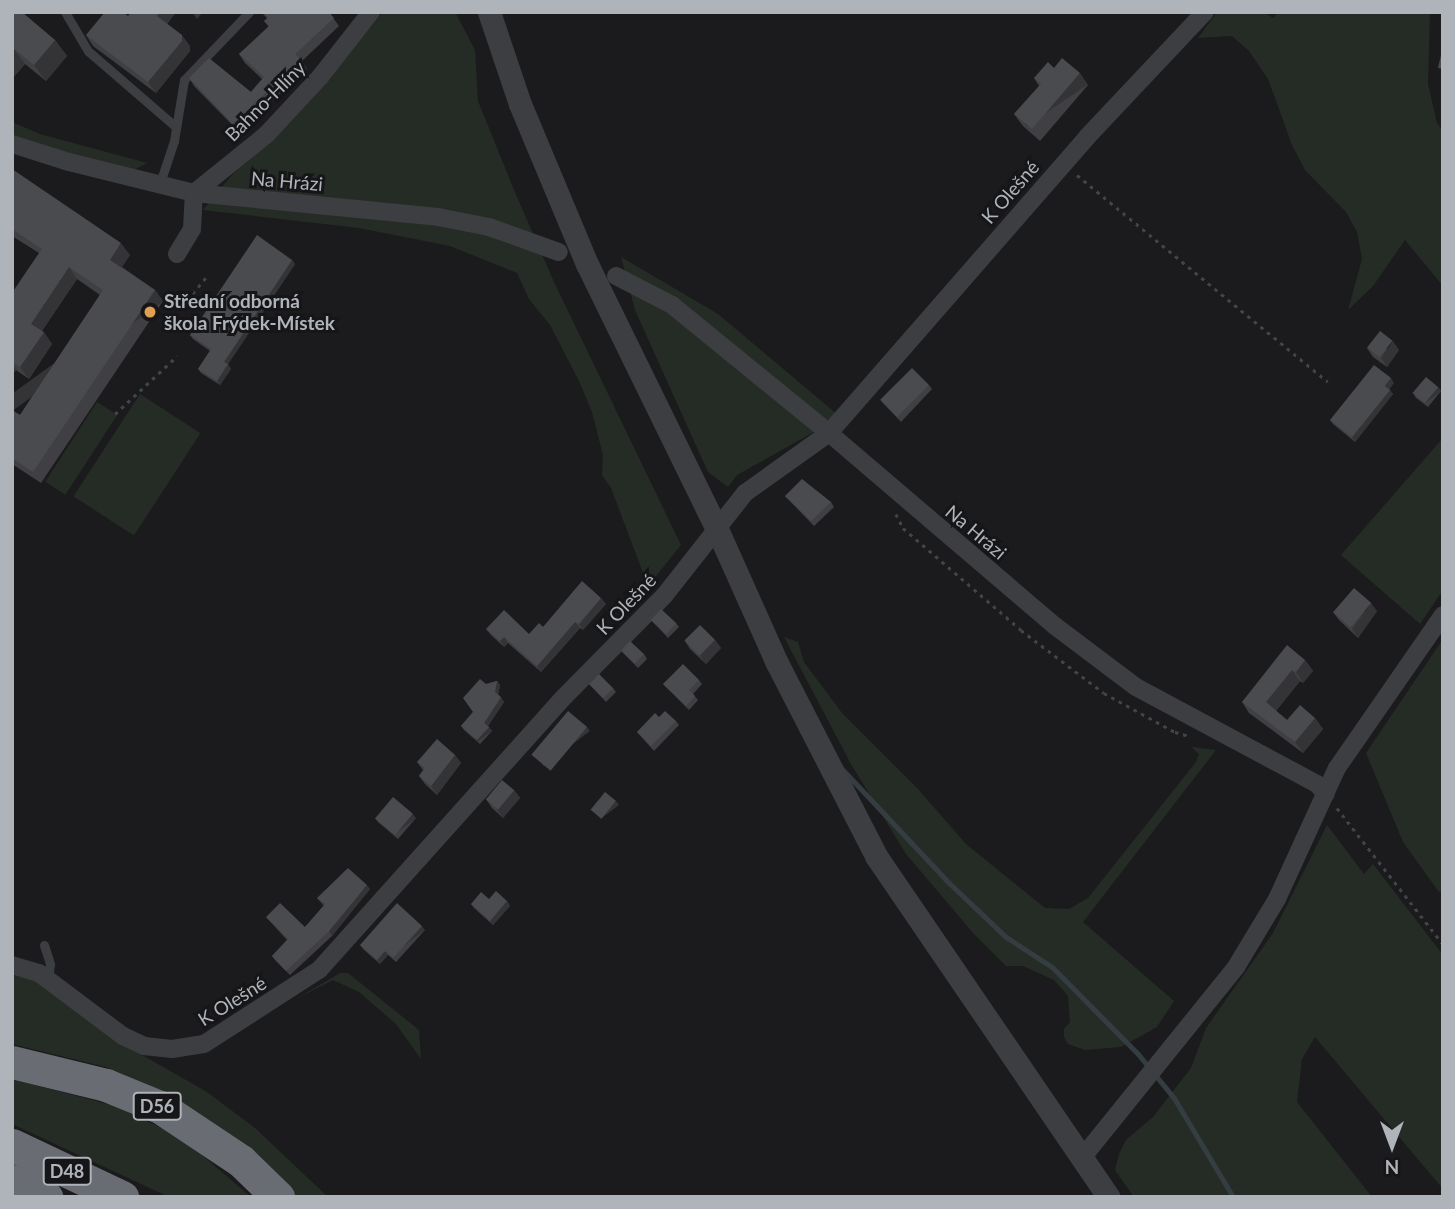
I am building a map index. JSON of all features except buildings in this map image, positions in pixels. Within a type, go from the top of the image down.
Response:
[{"type":"highway","name":"D56","points":[[12,1062],[106,1085],[160,1107],[241,1161],[278,1197]]},
{"type":"highway","name":"D48","points":[[12,1145],[122,1197]]},
{"type":"highway","name":"D48","points":[[12,1181],[46,1197]]},
{"type":"street","name":"Bahno-Hlíny","points":[[194,193],[266,135],[320,76],[371,12]]},
{"type":"street","points":[[489,12],[520,104],[587,264],[717,529],[777,663],[876,856],[1109,1197]]},
{"type":"street","name":"K Olešné","points":[[12,965],[27,968],[48,979],[123,1036],[144,1046],[172,1049],[204,1044],[319,970],[563,698],[664,596],[745,493],[829,433],[1063,163],[1205,12]]},
{"type":"street","name":"Na Hrázi","points":[[12,144],[159,186],[194,193],[438,217],[489,227],[559,252]]},
{"type":"street","points":[[177,254],[192,229],[194,193]]},
{"type":"street","name":"Na Hrázi","points":[[616,276],[672,305],[829,433],[1055,626],[1136,687],[1317,784],[1326,794]]},
{"type":"street","points":[[1082,1158],[1236,967],[1277,900],[1337,768],[1443,615]]},
{"type":"lane","points":[[159,186],[176,127],[184,80],[249,12]]},
{"type":"lane","points":[[67,13],[88,51],[176,127]]},
{"type":"lane","points":[[44,945],[50,964],[48,979]]},
{"type":"path","points":[[1063,163],[1328,382]]},
{"type":"path","points":[[187,300],[208,275]]},
{"type":"path","points":[[115,414],[177,356]]},
{"type":"path","points":[[1326,794],[1443,944]]},
{"type":"shaded area","points":[[383,12],[455,12],[475,50],[478,101],[514,190],[554,282],[681,545],[648,586],[611,488],[602,475],[603,455],[592,412],[580,383],[550,325],[529,299],[517,273],[450,246],[359,228],[203,210],[231,176],[326,83]]},
{"type":"shaded area","points":[[1217,12],[1264,12],[1273,18],[1278,12],[1430,12],[1428,84],[1437,123],[1443,131],[1443,286],[1405,240],[1373,286],[1348,310],[1362,259],[1357,232],[1346,212],[1305,170],[1292,145],[1268,79],[1249,51],[1232,36],[1198,38]]},
{"type":"shaded area","points":[[12,122],[40,134],[147,163],[134,170],[120,171],[12,136]]},
{"type":"shaded area","points":[[621,257],[718,314],[838,415],[812,433],[737,475],[728,487],[708,472],[635,310]]},
{"type":"shaded area","points":[[140,394],[200,433],[134,536],[74,496]]},
{"type":"shaded area","points":[[97,402],[117,415],[65,495],[45,482]]},
{"type":"shaded area","points":[[1443,438],[1443,590],[1420,624],[1341,555]]},
{"type":"shaded area","points":[[784,637],[798,642],[804,662],[842,713],[917,788],[966,844],[1045,908],[1069,909],[1088,898],[1196,762],[1199,754],[1191,747],[1216,750],[1083,922],[1174,1001],[1157,1027],[1121,1047],[1085,1050],[1068,1044],[1064,1029],[1070,1022],[1068,996],[1054,980],[1023,966],[1006,966],[974,934],[906,854],[851,764]]},
{"type":"shaded area","points":[[1443,639],[1443,891],[1439,892],[1403,842],[1366,753]]},
{"type":"shaded area","points":[[1327,825],[1364,874],[1373,864],[1443,955],[1443,1189],[1315,1037],[1302,1059],[1297,1102],[1372,1197],[1134,1197],[1115,1170],[1126,1140],[1153,1117],[1191,1068],[1206,1028],[1273,933]]},
{"type":"shaded area","points":[[12,972],[34,979],[121,1043],[207,1092],[255,1128],[328,1197],[292,1197],[168,1096],[106,1067],[12,1044]]},
{"type":"shaded area","points":[[340,973],[348,973],[419,1030],[421,1059],[396,1024],[359,992],[333,980],[296,999]]},
{"type":"shaded area","points":[[12,1079],[115,1106],[164,1129],[202,1155],[251,1197],[169,1197],[12,1124]]},
{"type":"waterway","points":[[842,769],[949,883],[1006,937],[1052,967],[1138,1054],[1174,1098],[1233,1197]]},
{"type":"place","name":"Střední odborná škola Frýdek-Místek","points":[[150,312]]}]
